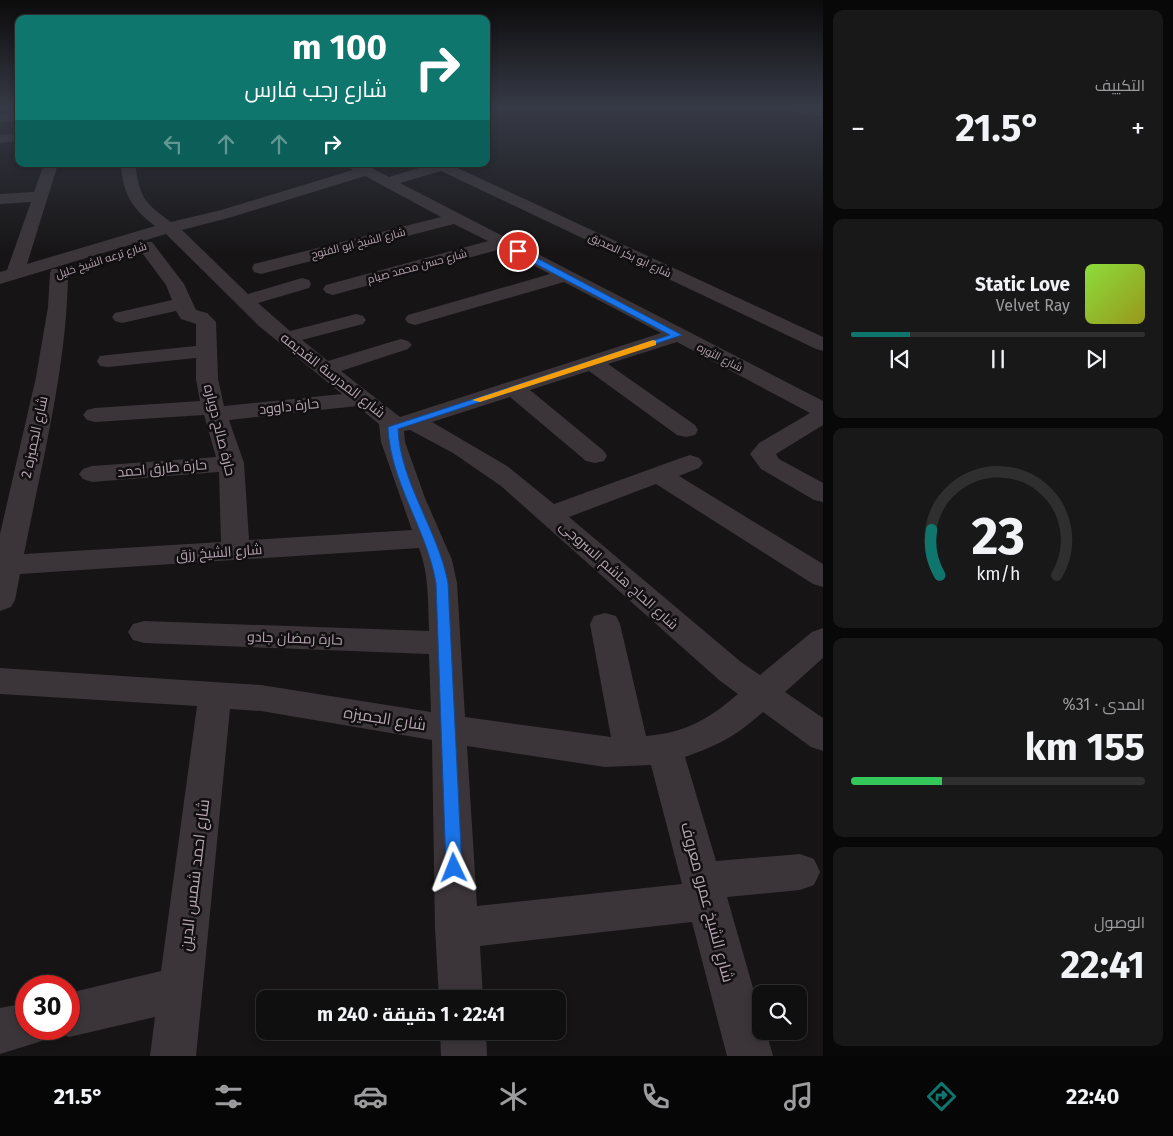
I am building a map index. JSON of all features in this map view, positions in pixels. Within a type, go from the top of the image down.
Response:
[{"type":"street","points":[[8,276],[41,196],[50,167]]},
{"type":"street","name":"شارع المدرسة القديمه","points":[[128,167],[130,186],[136,200],[149,214],[181,228],[244,301],[286,338],[362,399],[388,418],[402,424],[393,442],[412,498],[438,560],[442,583],[459,990]]},
{"type":"street","points":[[386,182],[435,167]]},
{"type":"street","name":"شارع ابو بكر الصديق","points":[[445,167],[823,345]]},
{"type":"street","name":"شارع ترعه الشيخ خليل","points":[[8,276],[181,228],[359,168]]},
{"type":"street","name":"شارع الثوره","points":[[359,168],[823,410]]},
{"type":"street","points":[[0,199],[41,196]]},
{"type":"street","name":"شارع الشيخ ابو الفتوح","points":[[261,268],[456,218]]},
{"type":"street","name":"شارع ترعه الشيخ خليل","points":[[0,292],[146,246],[181,228]]},
{"type":"street","name":"شارع حسن محمد صيام","points":[[333,289],[502,243]]},
{"type":"street","name":"حارة صالح دوباره","points":[[146,246],[175,284],[188,315],[200,317],[206,322],[207,379],[214,410],[231,463],[236,551]]},
{"type":"street","name":"شارع الجميزه 2","points":[[0,600],[47,377],[58,307],[59,273]]},
{"type":"street","points":[[415,319],[565,276]]},
{"type":"street","points":[[244,301],[302,284]]},
{"type":"street","points":[[122,317],[183,304]]},
{"type":"street","points":[[286,338],[356,320]]},
{"type":"street","points":[[402,424],[678,335]]},
{"type":"street","points":[[324,369],[401,345]]},
{"type":"street","points":[[108,361],[206,351]]},
{"type":"street","points":[[592,363],[686,430]]},
{"type":"street","points":[[512,388],[595,456]]},
{"type":"street","name":"حارة داوود","points":[[95,415],[214,410],[362,399]]},
{"type":"street","points":[[823,415],[768,448],[762,454],[770,464],[823,494]]},
{"type":"street","name":"شارع الحاج هاشم السروجى","points":[[402,424],[446,438],[479,457],[551,514],[690,639],[762,695],[823,737]]},
{"type":"street","name":"حارة طارق احمد","points":[[92,474],[231,463]]},
{"type":"street","points":[[551,514],[690,463]]},
{"type":"street","points":[[658,474],[823,577]]},
{"type":"street","name":"شارع الشيخ رزق","points":[[7,565],[430,538]]},
{"type":"street","name":"شارع الشيخ عمرو معروف","points":[[605,624],[649,750],[705,891],[750,1056]]},
{"type":"street","name":"حارة رمضان جادو","points":[[144,632],[445,643]]},
{"type":"street","name":"شارع الجميزه","points":[[0,681],[261,698],[605,752],[649,750],[699,738],[725,725],[762,695],[823,640]]},
{"type":"street","name":"شارع احمد شمس الدين","points":[[173,1056],[215,694]]},
{"type":"street","points":[[456,928],[705,891],[800,872]]},
{"type":"street","points":[[80,1012],[180,989]]},
{"type":"street","points":[[0,1031],[15,1028]]},
{"type":"street","points":[[463,1040],[464,1056]]},
{"type":"slow traffic","points":[[476,400],[653,343]]},
{"type":"route","points":[[454,868],[442,583],[438,560],[412,498],[393,442],[393,427],[678,335],[518,251]]}]
